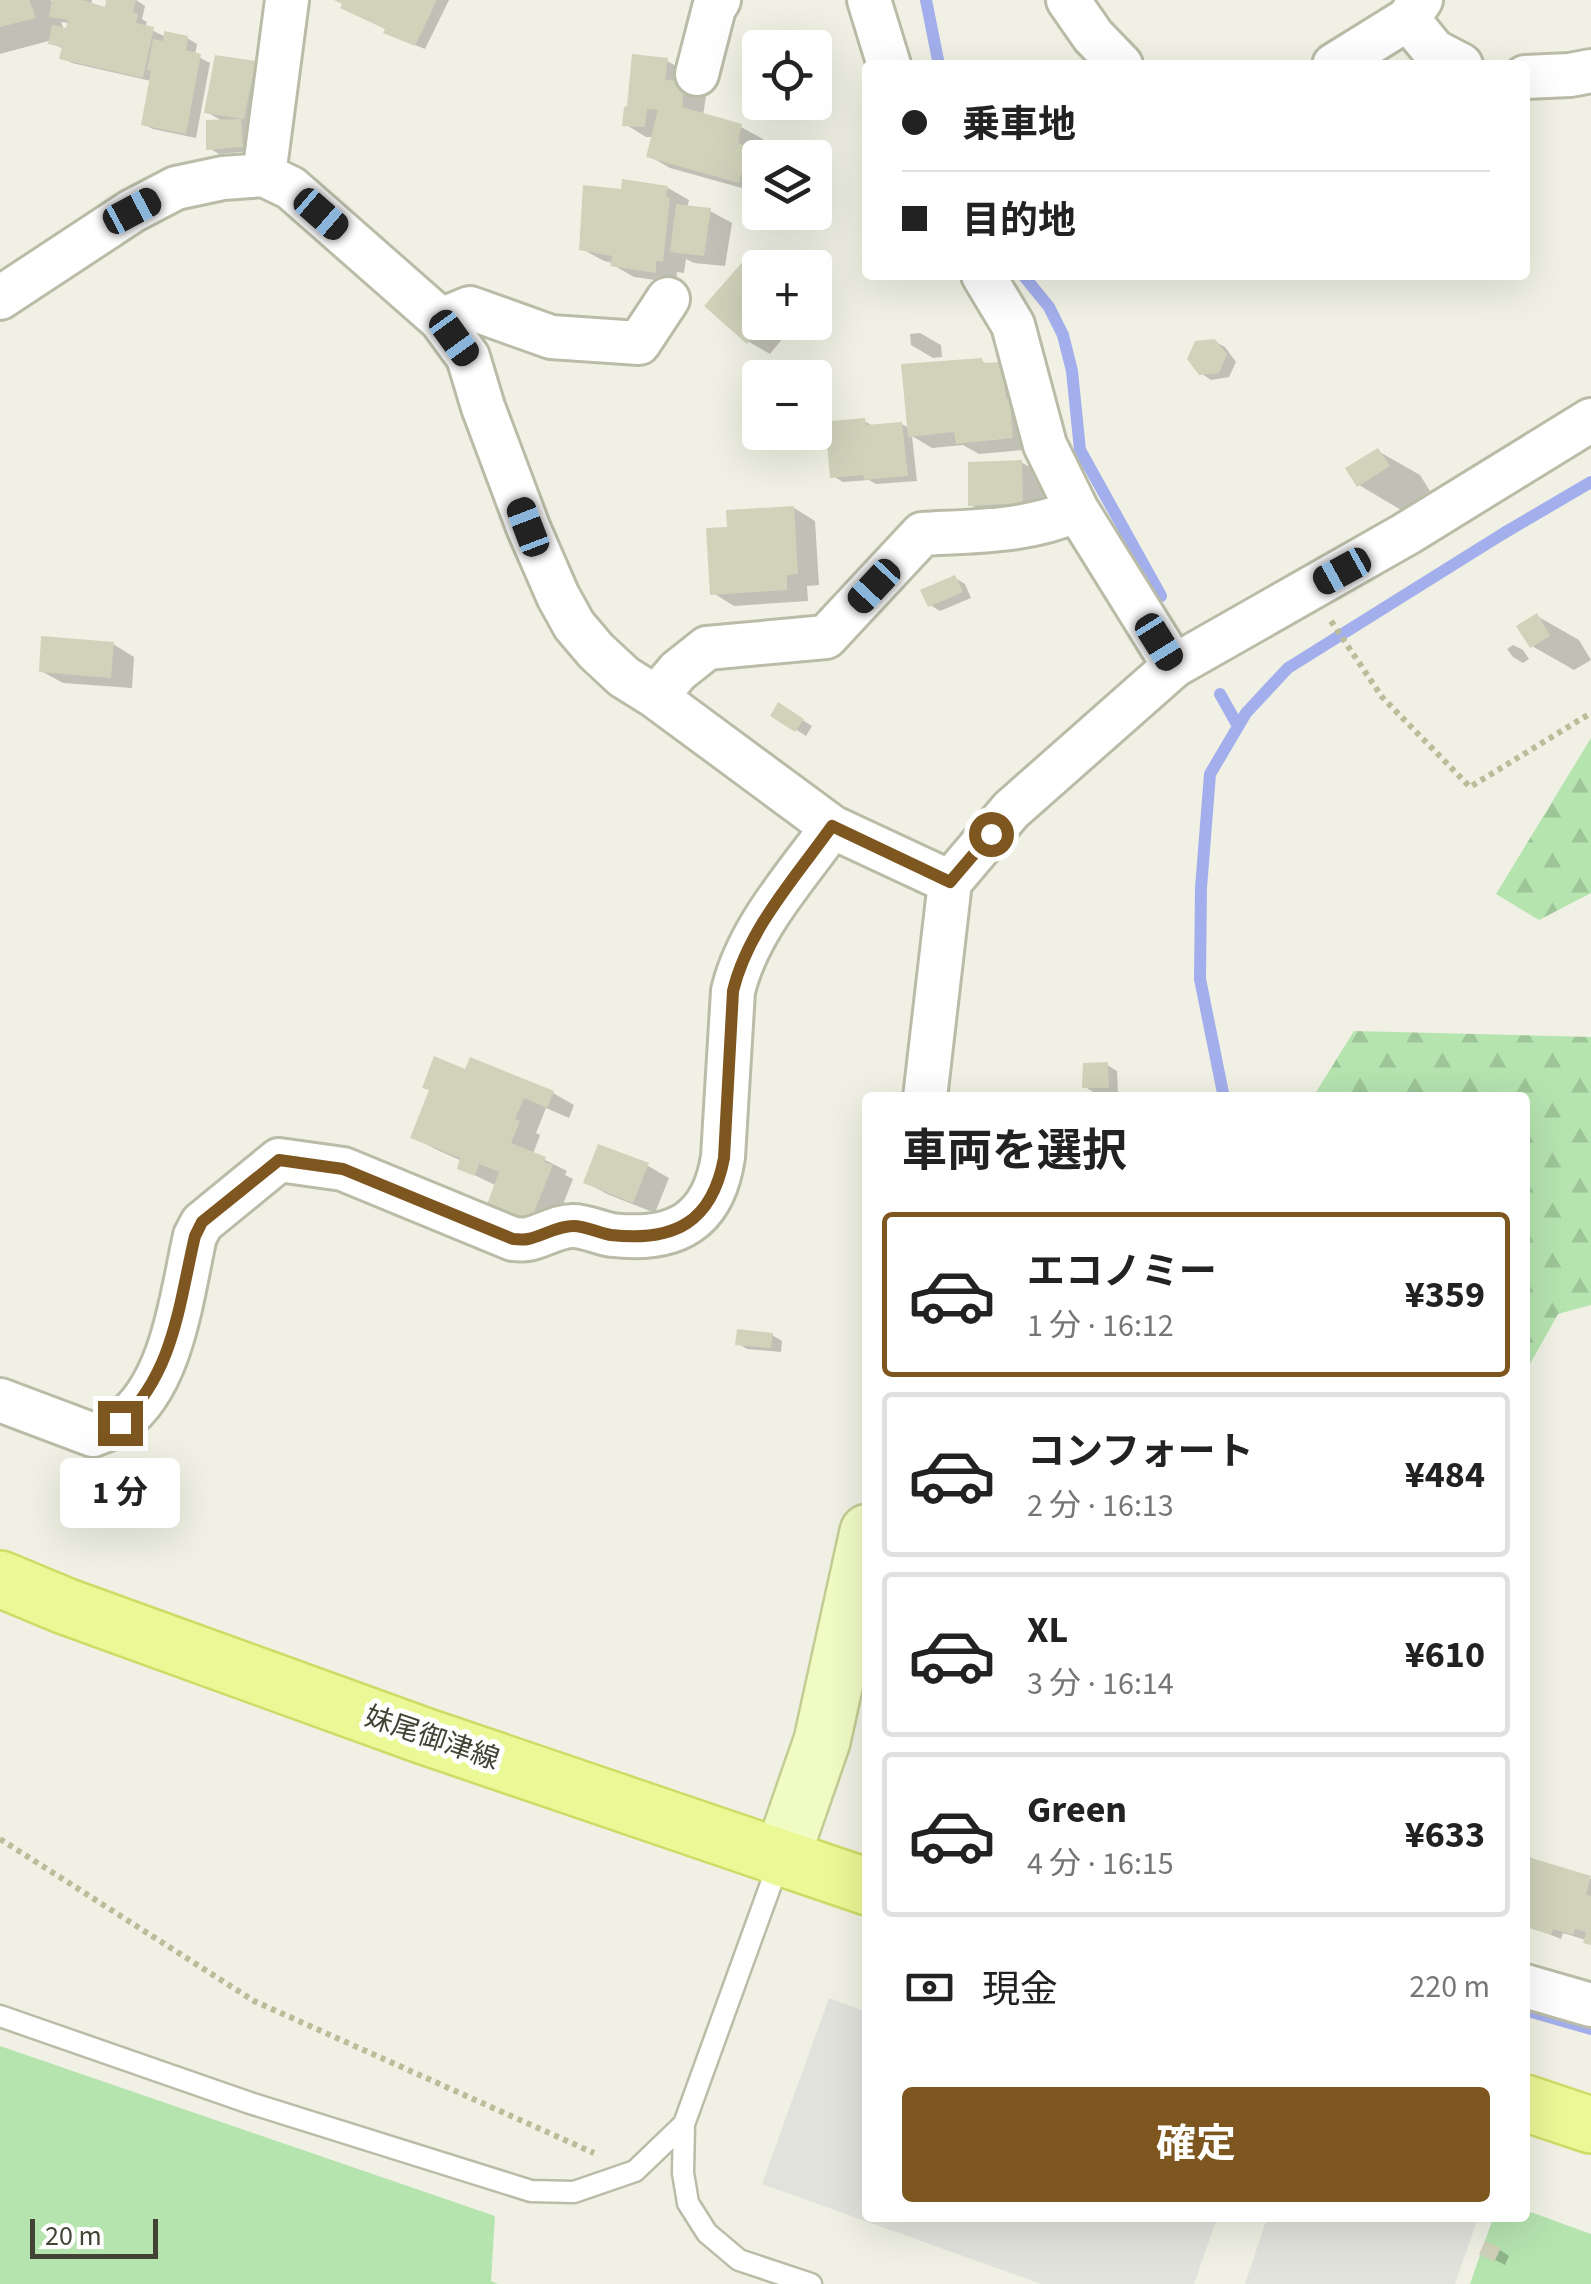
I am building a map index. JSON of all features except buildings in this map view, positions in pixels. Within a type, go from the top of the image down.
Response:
[{"type":"main road","name":"妹尾御津線","points":[[0,1580],[424,1736],[862,1886]]},
{"type":"main road","points":[[1530,2105],[1591,2125]]},
{"type":"street","points":[[264,175],[287,0]]},
{"type":"street","points":[[697,74],[719,0]]},
{"type":"street","points":[[869,0],[887,60]]},
{"type":"street","points":[[1068,0],[1093,36],[1116,60]]},
{"type":"street","points":[[1341,60],[1415,9],[1434,52],[1451,60]]},
{"type":"street","points":[[1530,76],[1591,71]]},
{"type":"street","points":[[0,298],[132,211],[176,188],[223,178],[264,175],[291,188],[440,320],[468,356],[483,406],[558,596],[574,625],[596,650],[624,676],[832,826],[950,882]]},
{"type":"street","points":[[986,280],[1013,325],[1046,445],[1077,510],[1174,666]]},
{"type":"street","points":[[440,320],[470,308],[551,338],[639,343],[668,299]]},
{"type":"street","points":[[926,1092],[950,882],[1011,810],[1174,666],[1406,534],[1591,420]]},
{"type":"street","points":[[656,697],[678,671],[707,648],[826,638],[922,534],[1022,528],[1077,510]]},
{"type":"street","points":[[0,1400],[93,1435],[120,1423],[152,1386],[168,1354],[195,1236],[202,1222],[279,1160],[343,1169],[513,1239],[530,1239],[573,1226],[646,1236],[680,1229],[710,1201],[720,1181],[733,991],[739,966],[750,943],[832,826]]},
{"type":"street","points":[[781,1859],[822,1741],[862,1559]]},
{"type":"street","points":[[1530,1987],[1591,2005]]},
{"type":"lane","points":[[781,1859],[684,2124],[683,2173],[688,2203],[707,2233],[739,2260],[811,2284]]},
{"type":"lane","points":[[0,2016],[250,2103],[531,2191],[574,2192],[635,2171],[684,2124]]},
{"type":"path","points":[[1330,619],[1382,697],[1470,786],[1591,713]]},
{"type":"path","points":[[0,1839],[254,2001],[635,2171]]},
{"type":"green space","points":[[1591,738],[1591,893],[1539,920],[1496,894]]},
{"type":"green space","points":[[1354,1031],[1591,1037],[1591,1305],[1558,1314],[1530,1364],[1530,1092],[1316,1092]]},
{"type":"green space","points":[[0,2046],[495,2216],[491,2281],[498,2284],[0,2284]]},
{"type":"green space","points":[[1530,2212],[1591,2234],[1591,2284],[1470,2284],[1492,2222],[1530,2222]]},
{"type":"shaded area","points":[[829,1998],[862,2010],[862,2220],[762,2184]]},
{"type":"shaded area","points":[[868,2222],[1216,2222],[1194,2284],[1041,2284]]},
{"type":"shaded area","points":[[1266,2222],[1477,2222],[1455,2284],[1245,2284]]},
{"type":"waterway","points":[[926,0],[938,60]]},
{"type":"waterway","points":[[1027,280],[1049,307],[1063,335],[1072,371],[1080,450],[1161,596]]},
{"type":"waterway","points":[[1223,1092],[1200,979],[1201,888],[1210,774],[1246,713],[1288,668],[1591,482]]},
{"type":"waterway","points":[[1220,694],[1238,726]]},
{"type":"waterway","points":[[1530,2011],[1591,2029]]},
{"type":"route","points":[[120,1423],[152,1386],[168,1354],[195,1236],[202,1222],[279,1160],[343,1169],[513,1239],[530,1239],[573,1226],[646,1236],[680,1229],[710,1201],[720,1181],[733,991],[739,966],[750,943],[832,826],[950,882],[991,834]]}]
